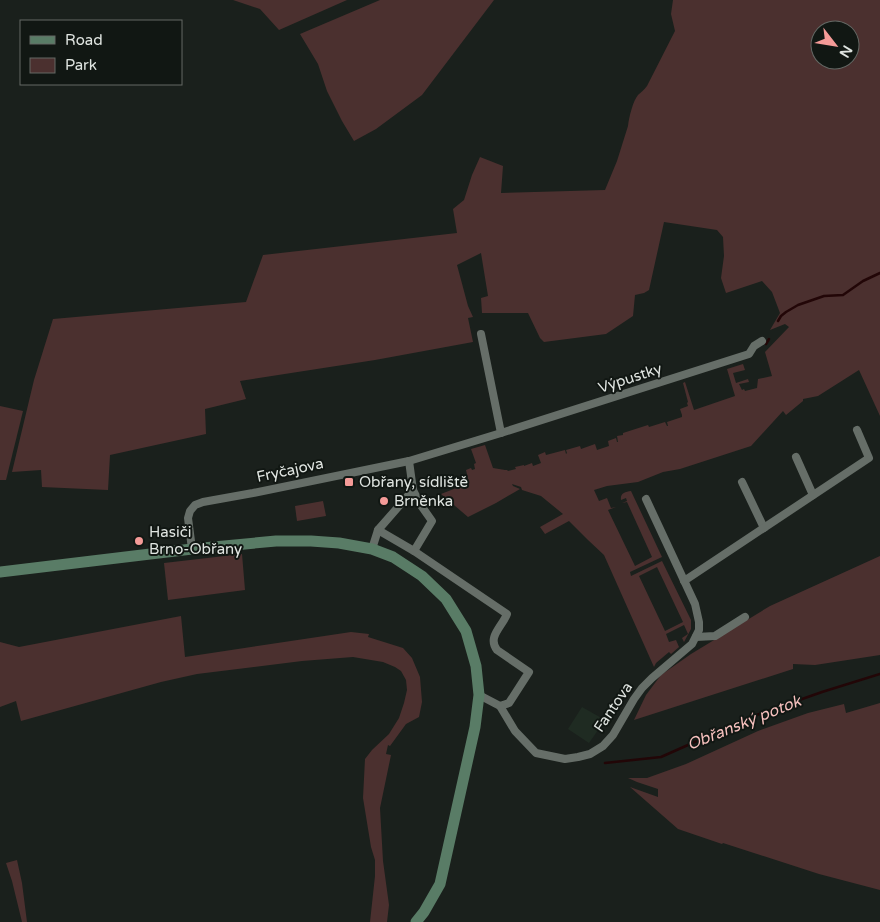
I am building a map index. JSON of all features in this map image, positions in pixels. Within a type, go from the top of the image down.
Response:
[{"type":"main road","points":[[0,572],[192,549],[276,541],[312,541],[372,549],[393,557],[422,576],[446,599],[466,631],[476,666],[479,695],[475,727],[440,884],[416,922]]},
{"type":"street","points":[[481,334],[501,433]]},
{"type":"street","name":"Výpustky","points":[[409,461],[749,354],[754,346],[762,341]]},
{"type":"street","points":[[684,582],[869,458],[857,430]]},
{"type":"street","points":[[796,457],[813,495]]},
{"type":"street","points":[[409,461],[413,490],[432,521],[414,551]]},
{"type":"street","name":"Fryčajova","points":[[192,549],[188,518],[190,510],[194,505],[409,461]]},
{"type":"street","points":[[742,482],[764,528]]},
{"type":"street","points":[[372,549],[378,530],[413,490]]},
{"type":"street","points":[[646,499],[694,604],[699,622],[699,630],[696,637],[715,636],[745,617]]},
{"type":"street","points":[[378,530],[414,551],[507,614],[494,637],[494,646],[529,672],[509,703],[500,706],[479,695]]},
{"type":"street","name":"Fantova","points":[[500,706],[515,731],[536,753],[565,759],[590,754],[603,746],[613,735],[642,688],[692,644],[696,637]]},
{"type":"shaded area","points":[[582,707],[605,720],[589,743],[568,729]]},
{"type":"green space","points":[[233,0],[347,0],[279,30],[260,9]]},
{"type":"green space","points":[[380,0],[494,0],[422,95],[376,129],[354,141],[327,91],[318,64],[300,34]]},
{"type":"green space","points":[[673,0],[880,0],[880,416],[859,370],[818,396],[803,399],[786,415],[783,411],[751,446],[680,469],[663,472],[638,482],[607,486],[594,490],[599,501],[607,498],[611,508],[616,507],[608,510],[635,566],[652,557],[627,502],[622,503],[627,501],[626,498],[621,500],[622,494],[631,491],[662,557],[630,572],[631,576],[662,561],[691,620],[691,629],[684,642],[682,638],[688,634],[684,625],[666,634],[669,642],[676,640],[679,647],[671,654],[669,652],[654,667],[604,555],[569,521],[545,534],[540,527],[563,514],[541,496],[522,490],[521,487],[512,484],[520,489],[468,517],[441,494],[469,483],[466,470],[475,469],[474,464],[476,463],[471,449],[485,445],[493,468],[508,471],[516,469],[515,467],[532,463],[533,466],[541,463],[538,455],[545,452],[546,455],[565,450],[566,454],[566,450],[580,446],[581,449],[595,444],[597,450],[609,446],[608,441],[616,438],[618,442],[617,436],[623,435],[623,433],[665,422],[668,426],[667,422],[682,417],[680,409],[688,406],[683,383],[685,382],[694,410],[735,396],[727,369],[743,364],[745,370],[733,373],[736,383],[748,379],[749,382],[739,384],[742,390],[744,389],[745,391],[757,388],[758,379],[772,376],[765,352],[789,327],[785,324],[770,330],[780,313],[772,292],[762,281],[726,293],[721,278],[724,256],[723,237],[717,230],[664,222],[649,290],[635,295],[633,316],[606,334],[544,342],[540,338],[528,313],[482,313],[481,298],[488,296],[481,253],[457,265],[468,306],[473,317],[468,318],[473,342],[375,360],[240,381],[246,399],[205,409],[206,434],[110,455],[108,490],[42,487],[41,470],[12,472],[34,380],[53,319],[246,302],[263,255],[457,233],[453,209],[464,200],[480,157],[503,166],[501,193],[605,190],[617,161],[634,101],[647,86],[675,31],[671,14]],"holes":[[[657,567],[683,622],[665,631],[639,576]]]},
{"type":"green space","points":[[0,406],[23,411],[6,480],[0,480]]},
{"type":"green space","points":[[323,501],[326,516],[297,521],[295,506]]},
{"type":"green space","points":[[242,554],[245,590],[168,600],[164,563]]},
{"type":"green space","points":[[880,556],[880,655],[815,665],[793,664],[793,669],[634,720],[646,695],[661,675],[691,654],[770,606]]},
{"type":"green space","points":[[181,616],[185,657],[351,632],[369,634],[368,637],[403,648],[412,658],[420,677],[422,702],[419,717],[406,724],[390,746],[388,745],[386,754],[391,755],[380,808],[383,861],[389,905],[387,922],[370,922],[375,860],[363,798],[365,759],[389,734],[399,718],[404,703],[407,690],[406,680],[401,671],[395,667],[383,662],[353,657],[302,661],[197,674],[161,682],[21,721],[16,701],[0,707],[0,642],[19,647]]},
{"type":"green space","points":[[880,703],[880,890],[819,874],[678,829],[630,787],[658,797],[658,789],[628,778],[647,778],[686,764],[758,731],[808,713],[844,704],[846,713]]},
{"type":"green space","points":[[17,860],[27,922],[22,922],[6,863]]},
{"type":"waterway","points":[[778,321],[781,316],[798,305],[824,296],[843,295],[863,281],[880,273]]},
{"type":"waterway","points":[[766,344],[769,339]]},
{"type":"waterway","name":"Obřanský potok","points":[[605,763],[661,757],[751,717],[880,674]]},
{"type":"place","name":"Obřany, sídliště","points":[[349,482]]},
{"type":"place","name":"Brněnka","points":[[384,501]]},
{"type":"place","name":"Hasiči Brno-Obřany","points":[[139,541]]}]
